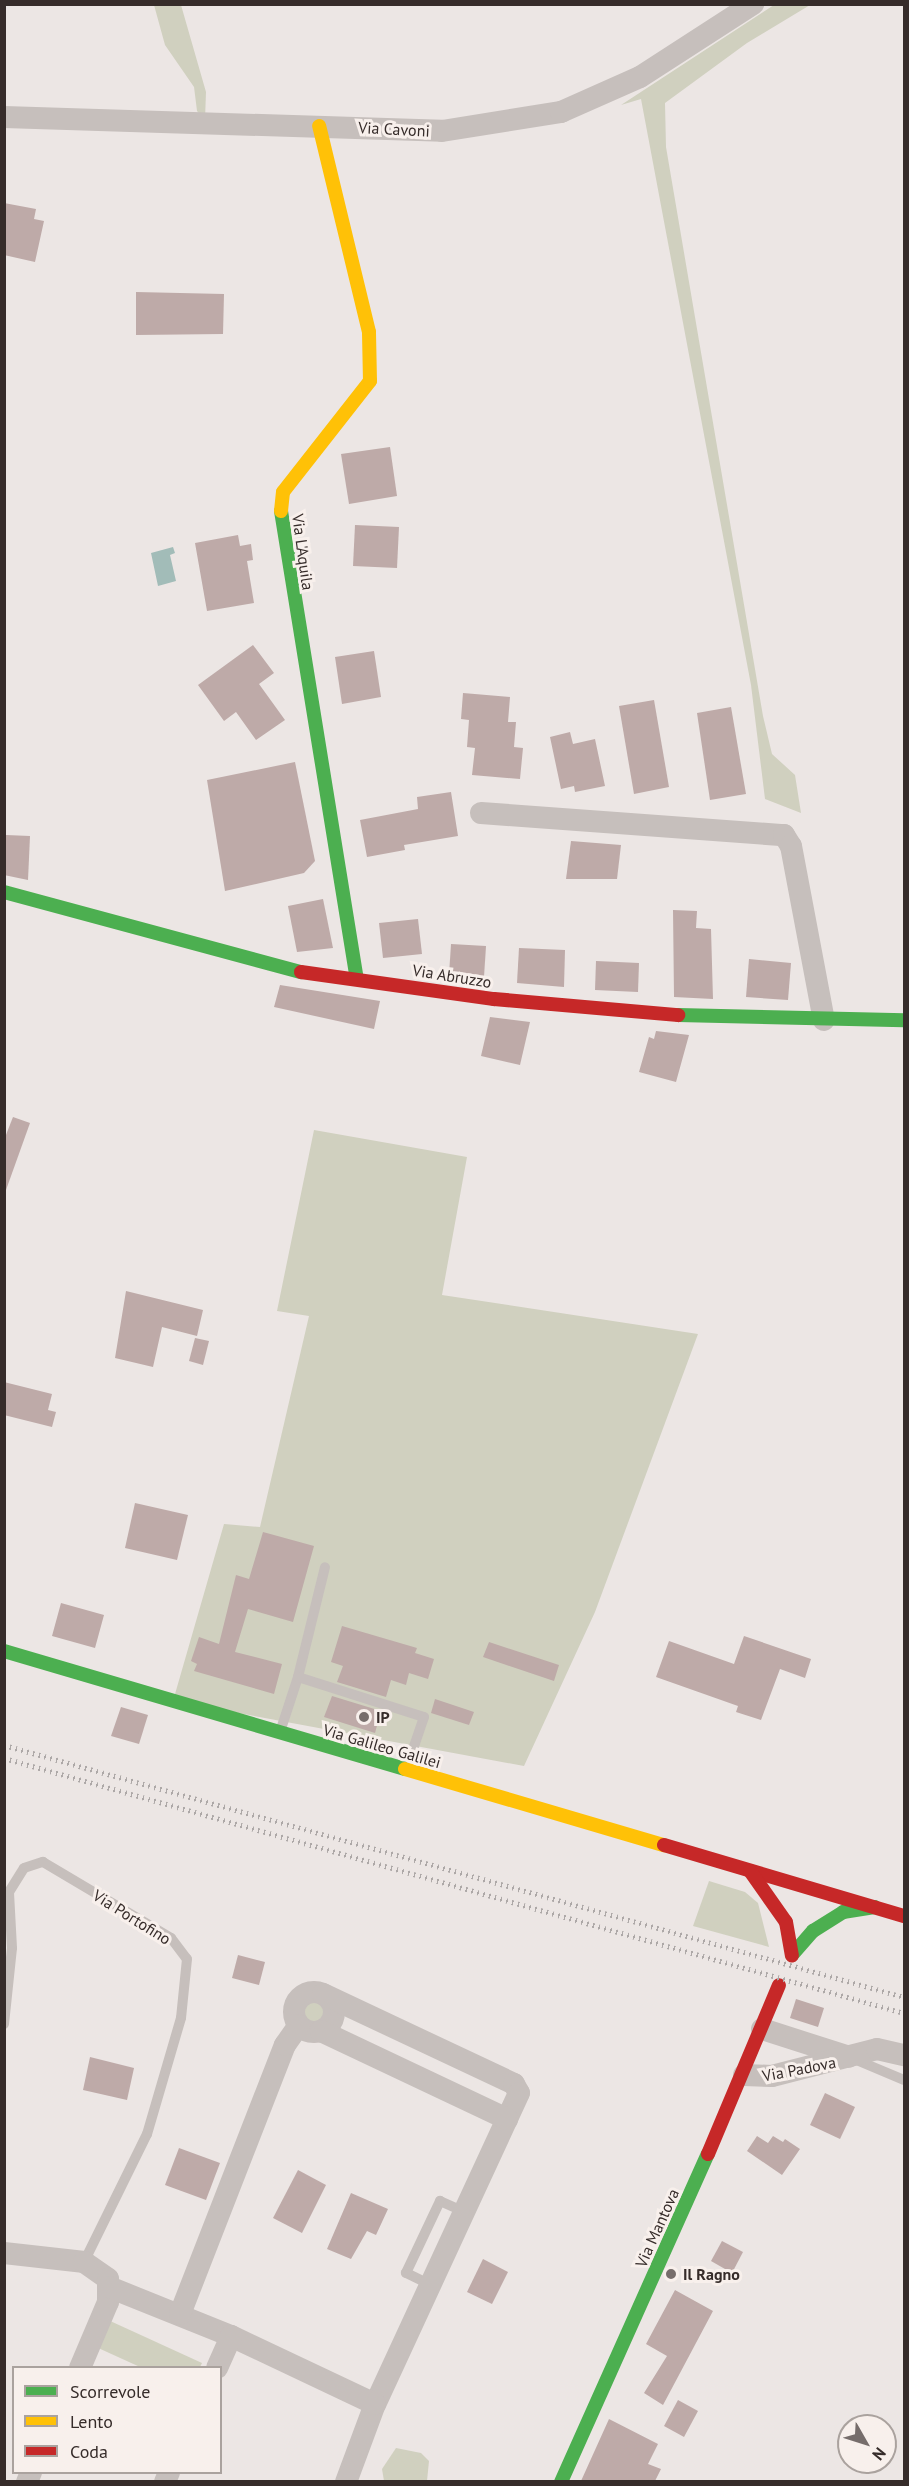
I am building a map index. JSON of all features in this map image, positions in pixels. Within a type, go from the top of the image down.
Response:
[{"type":"street","name":"Via Cavoni","points":[[4,117],[442,131],[561,112],[640,77],[753,4]]},
{"type":"street","name":"Via L'Aquila","points":[[319,126],[369,332],[370,381],[284,492],[280,517],[357,978]]},
{"type":"street","points":[[481,813],[784,834],[791,846],[824,1020]]},
{"type":"street","name":"Via Abruzzo","points":[[4,892],[301,972],[357,978],[494,999],[698,1017],[904,1020]]},
{"type":"street","name":"Via Galileo Galilei","points":[[4,1651],[750,1871],[815,1903],[875,1907]]},
{"type":"street","points":[[750,1871],[786,1922],[792,1955],[813,1931],[843,1912],[875,1907],[904,1917]]},
{"type":"street","points":[[786,1922],[815,1903]]},
{"type":"street","points":[[813,1931],[815,1903]]},
{"type":"street","name":"Via Mantova","points":[[561,2481],[744,2075],[779,1985]]},
{"type":"street","points":[[346,2481],[369,2430],[375,2404],[432,2285],[519,2093],[514,2084],[323,1994],[308,1992],[297,2000],[294,2013],[298,2025],[309,2031],[321,2031],[507,2119]]},
{"type":"street","points":[[321,2031],[330,2023],[334,2012],[323,1994]]},
{"type":"street","points":[[180,2314],[285,2045],[298,2025]]},
{"type":"street","name":"Via Padova","points":[[762,2029],[854,2058]]},
{"type":"street","name":"Via Padova","points":[[744,2075],[772,2076],[854,2058],[877,2049],[904,2055]]},
{"type":"street","points":[[4,2253],[84,2262],[108,2278],[109,2288],[100,2324],[80,2366]]},
{"type":"street","points":[[109,2288],[180,2314],[231,2336],[375,2404]]},
{"type":"street","points":[[217,2366],[231,2336]]},
{"type":"lane","points":[[280,1733],[298,1677],[325,1567]]},
{"type":"lane","points":[[298,1677],[424,1717],[406,1770]]},
{"type":"lane","name":"Via Portofino","points":[[4,2024],[12,1948],[9,1892],[24,1868],[43,1862],[171,1938],[187,1959],[180,2018],[147,2134],[84,2262]]},
{"type":"lane","points":[[854,2058],[904,2080]]},
{"type":"green space","points":[[154,5],[181,5],[206,92],[205,120],[197,111],[194,87],[165,45]]},
{"type":"green space","points":[[774,5],[810,5],[747,43],[665,103],[666,147],[763,716],[772,754],[795,775],[801,813],[765,799],[751,685],[641,99],[621,105]]},
{"type":"green space","points":[[314,1130],[467,1157],[442,1295],[698,1334],[595,1612],[524,1766],[173,1701],[224,1524],[260,1527],[309,1316],[277,1311]]},
{"type":"green space","points":[[709,1881],[745,1892],[758,1903],[769,1947],[693,1926]]},
{"type":"green space","points":[[315,2001],[324,2004],[327,2013],[324,2022],[315,2025],[306,2022],[303,2013],[306,2004]]},
{"type":"green space","points":[[108,2320],[202,2363],[200,2366],[138,2366],[96,2347]]},
{"type":"green space","points":[[396,2448],[421,2453],[429,2461],[427,2481],[384,2481],[382,2469]]},
{"type":"water","points":[[173,547],[175,553],[170,555],[176,581],[158,586],[151,553]]},
{"type":"building","points":[[4,203],[36,209],[34,219],[44,221],[35,262],[4,255]]},
{"type":"building","points":[[136,292],[224,294],[223,334],[136,335]]},
{"type":"building","points":[[390,447],[397,496],[349,504],[341,454]]},
{"type":"building","points":[[355,525],[399,527],[397,568],[353,566]]},
{"type":"building","points":[[238,535],[240,546],[251,544],[253,560],[247,561],[254,603],[207,611],[195,543]]},
{"type":"building","points":[[253,645],[274,673],[259,684],[285,720],[256,740],[236,712],[224,721],[198,685]]},
{"type":"building","points":[[374,651],[381,697],[342,704],[335,657]]},
{"type":"building","points":[[463,693],[510,697],[508,722],[516,722],[514,747],[523,748],[520,779],[472,775],[475,748],[467,747],[469,720],[461,719]]},
{"type":"building","points":[[654,700],[669,787],[634,794],[619,706]]},
{"type":"building","points":[[731,707],[746,794],[710,800],[697,713]]},
{"type":"building","points":[[570,732],[573,744],[595,739],[605,786],[575,792],[574,786],[561,789],[550,737]]},
{"type":"building","points":[[295,762],[315,861],[304,873],[225,891],[207,780]]},
{"type":"building","points":[[451,792],[458,836],[404,845],[405,850],[367,857],[360,820],[418,809],[417,797]]},
{"type":"building","points":[[6,835],[30,836],[28,880],[4,875]]},
{"type":"building","points":[[571,841],[621,845],[617,879],[566,879]]},
{"type":"building","points":[[323,899],[333,948],[297,952],[288,906]]},
{"type":"building","points":[[673,910],[697,911],[696,928],[711,929],[713,999],[674,997]]},
{"type":"building","points":[[418,919],[422,954],[383,958],[379,923]]},
{"type":"building","points":[[451,944],[486,946],[484,977],[449,975]]},
{"type":"building","points":[[519,948],[565,950],[564,987],[517,983]]},
{"type":"building","points":[[749,959],[791,963],[788,1000],[746,997]]},
{"type":"building","points":[[596,961],[639,963],[638,992],[595,990]]},
{"type":"building","points":[[280,985],[380,1001],[374,1029],[274,1007]]},
{"type":"building","points":[[490,1017],[530,1022],[520,1065],[481,1056]]},
{"type":"building","points":[[656,1031],[689,1035],[676,1082],[639,1072],[649,1037],[654,1039]]},
{"type":"building","points":[[13,1117],[30,1123],[6,1190],[4,1140]]},
{"type":"building","points":[[126,1291],[203,1310],[197,1336],[162,1327],[153,1367],[115,1358]]},
{"type":"building","points":[[195,1338],[209,1341],[203,1365],[189,1361]]},
{"type":"building","points":[[4,1382],[52,1394],[48,1410],[56,1412],[52,1427],[4,1415]]},
{"type":"building","points":[[135,1503],[188,1515],[177,1560],[125,1548]]},
{"type":"building","points":[[263,1532],[314,1546],[293,1622],[248,1609],[235,1652],[282,1664],[274,1694],[194,1671],[197,1664],[191,1661],[199,1637],[219,1644],[236,1575],[249,1579]]},
{"type":"building","points":[[61,1603],[104,1615],[95,1648],[52,1636]]},
{"type":"building","points":[[342,1626],[417,1648],[415,1653],[434,1659],[428,1679],[409,1673],[406,1685],[391,1680],[386,1697],[337,1682],[343,1666],[331,1662]]},
{"type":"building","points":[[744,1636],[811,1659],[805,1678],[780,1669],[761,1720],[736,1712],[738,1706],[656,1677],[669,1641],[734,1664]]},
{"type":"building","points":[[489,1642],[559,1665],[554,1681],[483,1657]]},
{"type":"building","points":[[332,1696],[381,1711],[375,1733],[324,1717]]},
{"type":"building","points":[[435,1699],[474,1712],[469,1725],[431,1713]]},
{"type":"building","points":[[121,1707],[148,1715],[139,1744],[111,1736]]},
{"type":"building","points":[[238,1955],[265,1962],[259,1985],[232,1978]]},
{"type":"building","points":[[796,1999],[824,2008],[818,2027],[790,2018]]},
{"type":"building","points":[[90,2057],[134,2068],[127,2100],[83,2090]]},
{"type":"building","points":[[825,2093],[855,2107],[840,2139],[810,2125]]},
{"type":"building","points":[[757,2136],[768,2143],[773,2136],[783,2142],[785,2139],[800,2149],[782,2175],[747,2151]]},
{"type":"building","points":[[179,2148],[220,2163],[206,2200],[165,2185]]},
{"type":"building","points":[[298,2170],[326,2185],[302,2233],[273,2218]]},
{"type":"building","points":[[351,2193],[388,2209],[376,2235],[367,2231],[351,2259],[327,2249]]},
{"type":"building","points":[[722,2241],[743,2252],[732,2273],[711,2261]]},
{"type":"building","points":[[483,2259],[508,2272],[492,2304],[467,2292]]},
{"type":"building","points":[[675,2290],[713,2311],[663,2405],[644,2393],[667,2356],[646,2344]]},
{"type":"building","points":[[678,2400],[698,2411],[684,2437],[664,2426]]},
{"type":"building","points":[[609,2419],[658,2444],[648,2464],[661,2469],[655,2481],[581,2481]]},
{"type":"railway","points":[[4,1745],[904,1997]]},
{"type":"railway","points":[[4,1758],[904,2013]]},
{"type":"traffic: fast","points":[[281,511],[357,978]]},
{"type":"traffic: fast","points":[[4,892],[301,972]]},
{"type":"traffic: fast","points":[[678,1015],[904,1020]]},
{"type":"traffic: fast","points":[[4,1651],[405,1769]]},
{"type":"traffic: fast","points":[[792,1955],[813,1931],[843,1912],[875,1907]]},
{"type":"traffic: fast","points":[[561,2482],[708,2154]]},
{"type":"traffic: slow","points":[[281,511],[283,492],[370,381],[369,332],[319,126]]},
{"type":"traffic: slow","points":[[405,1769],[664,1845]]},
{"type":"traffic: jam","points":[[301,972],[494,999],[678,1015]]},
{"type":"traffic: jam","points":[[664,1845],[904,1916]]},
{"type":"traffic: jam","points":[[750,1871],[786,1922],[792,1955]]},
{"type":"traffic: jam","points":[[708,2154],[779,1985]]},
{"type":"place","name":"IP","points":[[364,1717]]},
{"type":"place","name":"Il Ragno","points":[[671,2274]]}]
